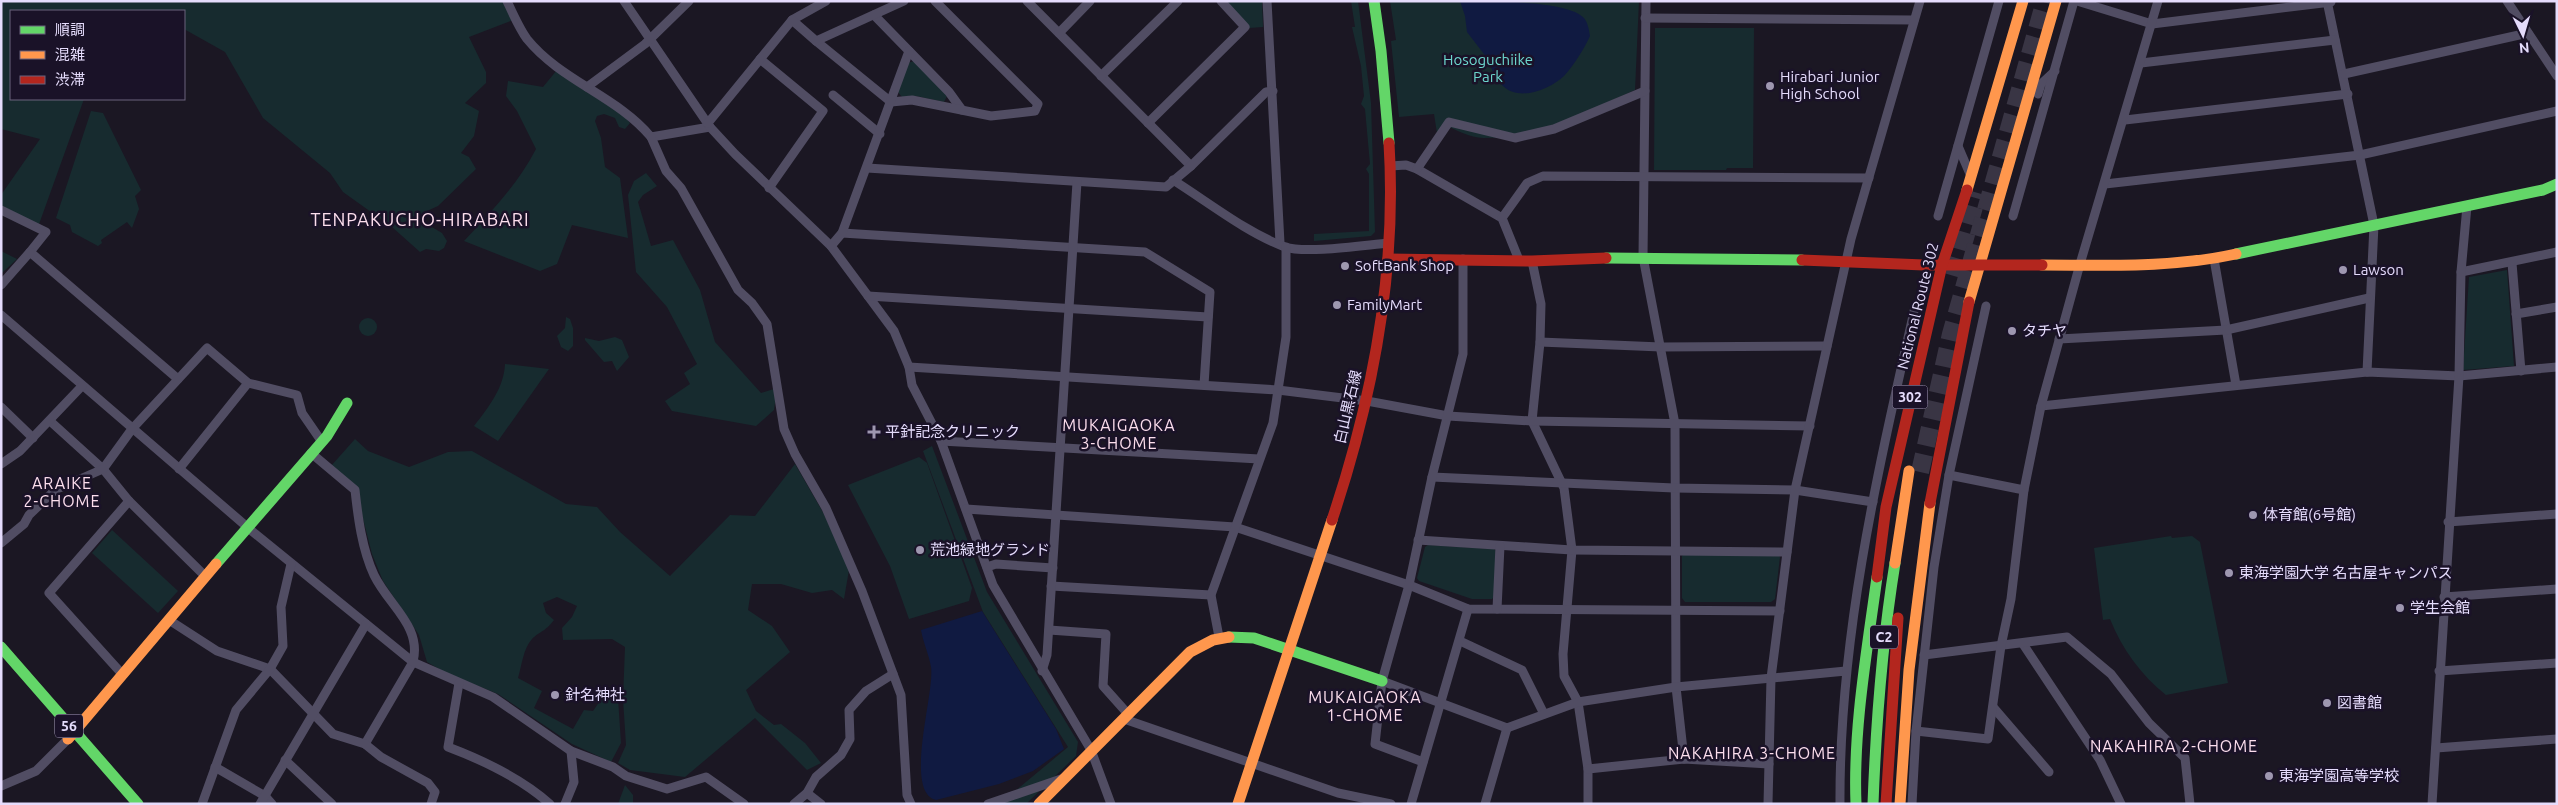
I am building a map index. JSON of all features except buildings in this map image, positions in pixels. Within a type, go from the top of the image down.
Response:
[{"type":"main road","name":"白山黒石線","points":[[1238,804],[1347,476],[1367,401],[1389,244],[1390,166],[1384,75],[1374,1]]},
{"type":"main road","name":"National Route 302","points":[[1856,804],[1855,780],[1866,653],[1886,507],[1942,266],[1971,177],[2023,1]]},
{"type":"main road","name":"302","points":[[1900,804],[1908,670],[1928,524],[1966,311],[2056,1]]},
{"type":"main road","points":[[1388,259],[1532,261],[1643,257],[1847,261],[1942,266],[1979,264],[2143,265],[2214,258],[2544,190],[2557,184]]},
{"type":"main road","points":[[71,736],[247,527],[337,424],[347,403]]},
{"type":"main road","name":"C2","points":[[1873,804],[1876,729],[1884,632],[1914,471],[1897,630],[1886,804]]},
{"type":"main road","points":[[1039,804],[1190,652],[1219,637],[1237,636],[1254,638],[1382,682]]},
{"type":"main road","name":"56","points":[[1,647],[124,804]]},
{"type":"main road","name":"56","points":[[1,663],[138,804]]},
{"type":"street","points":[[507,1],[528,39],[551,62],[624,111],[651,137],[666,171],[681,188],[738,290],[752,303],[767,324],[784,429],[795,454],[826,508],[862,591],[901,695],[907,795],[911,804]]},
{"type":"street","points":[[624,1],[709,125],[769,188],[831,246],[894,331],[909,367],[912,385],[941,441],[993,585],[1042,671],[1091,750],[1111,804]]},
{"type":"street","points":[[587,87],[650,40],[689,1]]},
{"type":"street","points":[[651,137],[709,125],[792,20],[826,1]]},
{"type":"street","points":[[816,41],[904,1]]},
{"type":"street","points":[[792,20],[891,102],[912,100],[990,116],[1035,111],[1038,104],[934,1]]},
{"type":"street","points":[[1026,1],[1191,166]]},
{"type":"street","points":[[1059,32],[1090,1]]},
{"type":"street","points":[[1101,76],[1178,1]]},
{"type":"street","points":[[1148,123],[1245,27],[1222,1]]},
{"type":"street","points":[[1219,637],[1211,595],[1273,423],[1286,337],[1283,245],[1267,1]]},
{"type":"street","points":[[1646,1],[1643,257],[1675,424],[1676,687],[1684,760]]},
{"type":"street","points":[[1768,804],[1771,678],[1795,490],[1847,261],[1920,1]]},
{"type":"street","points":[[1938,216],[1998,1]]},
{"type":"street","points":[[2013,216],[2076,1],[2152,24],[2267,5],[2329,2],[2335,40],[2344,74],[2374,225],[2369,298],[2367,372]]},
{"type":"street","points":[[1916,731],[1988,739],[2001,646],[2011,599],[2024,490],[2041,406],[2080,264],[2158,1]]},
{"type":"street","points":[[2507,1],[2557,76]]},
{"type":"street","points":[[874,15],[950,92],[962,110]]},
{"type":"street","points":[[1645,18],[1914,20]]},
{"type":"street","points":[[2344,74],[2528,34]]},
{"type":"street","points":[[2141,63],[2335,40]]},
{"type":"street","points":[[831,246],[842,232],[880,134],[909,51]]},
{"type":"street","points":[[760,59],[823,112],[769,188]]},
{"type":"street","points":[[2023,117],[2033,109],[2041,84],[2055,71]]},
{"type":"street","points":[[867,168],[1166,188],[1266,92],[1273,91]]},
{"type":"street","points":[[1418,169],[1449,122],[1515,138],[1554,129],[1645,91]]},
{"type":"street","points":[[2124,120],[2348,94]]},
{"type":"street","points":[[833,96],[880,134]]},
{"type":"street","points":[[2104,184],[2360,155],[2557,111]]},
{"type":"street","points":[[1958,146],[1971,177]]},
{"type":"street","points":[[1390,166],[1406,166],[1418,169],[1502,218],[1519,260]]},
{"type":"street","points":[[1502,218],[1527,184],[1536,178],[1869,178]]},
{"type":"street","points":[[1173,180],[1266,238],[1283,245],[1311,249],[1389,244]]},
{"type":"street","points":[[1042,671],[1047,655],[1049,630],[1076,182]]},
{"type":"street","points":[[2432,804],[2448,522],[2459,376],[2461,272],[2467,206]]},
{"type":"street","points":[[1,210],[46,232],[1,285]]},
{"type":"street","points":[[842,232],[1145,252],[1210,292],[1204,384]]},
{"type":"street","points":[[30,252],[178,379]]},
{"type":"street","points":[[2461,272],[2557,252]]},
{"type":"street","points":[[2214,258],[2236,385]]},
{"type":"street","points":[[1423,762],[1374,744],[1382,682],[1409,585],[1432,477],[1463,354],[1463,259]]},
{"type":"street","points":[[1532,261],[1541,304],[1540,342],[1532,421],[1562,484],[1572,550],[1563,654],[1564,676],[1578,702],[1588,769],[1588,804]]},
{"type":"street","points":[[2512,262],[2521,371]]},
{"type":"street","points":[[868,296],[1208,317]]},
{"type":"street","points":[[2059,339],[2226,330],[2369,298]]},
{"type":"street","points":[[1912,804],[1916,731],[1934,567],[1949,475],[1986,306]]},
{"type":"street","points":[[1840,804],[1846,671],[1874,487],[1915,307]]},
{"type":"street","points":[[2516,314],[2557,307]]},
{"type":"street","points":[[1966,311],[1980,334]]},
{"type":"street","points":[[1,315],[247,527],[413,662],[494,697],[571,751],[613,767],[626,776],[667,789],[706,777],[744,804]]},
{"type":"street","points":[[1540,342],[1661,346],[1827,346]]},
{"type":"street","points":[[1,543],[24,524],[29,515],[55,490],[103,469],[132,429],[207,348],[248,383],[297,395],[302,413],[322,442]]},
{"type":"street","points":[[909,367],[1278,390],[1367,401],[1448,416],[1532,421],[1810,426]]},
{"type":"street","points":[[2041,406],[2367,372],[2459,376],[2557,367]]},
{"type":"street","points":[[179,469],[248,383]]},
{"type":"street","points":[[1,464],[20,451],[82,386]]},
{"type":"street","points":[[1894,399],[1910,399]]},
{"type":"street","points":[[1,407],[33,438]]},
{"type":"street","points":[[50,420],[103,469],[129,501],[206,576]]},
{"type":"street","points":[[941,441],[1060,446],[1259,459]]},
{"type":"street","points":[[311,453],[355,490],[357,515],[375,576],[413,634],[417,648],[413,662],[364,744]]},
{"type":"street","points":[[1949,475],[2024,490]]},
{"type":"street","points":[[1432,477],[1562,484],[1795,490],[1873,502]]},
{"type":"street","points":[[123,675],[49,593],[129,501]]},
{"type":"street","points":[[966,509],[1235,527],[1409,585],[1468,609],[1675,612],[1780,611]]},
{"type":"street","points":[[2448,522],[2557,514]]},
{"type":"street","points":[[1418,540],[1572,550],[1787,552]]},
{"type":"street","points":[[1497,609],[1500,546]]},
{"type":"street","points":[[202,804],[236,710],[270,669],[284,646],[281,607],[291,564]]},
{"type":"street","points":[[986,567],[996,564],[1052,568]]},
{"type":"street","points":[[1051,586],[1211,595]]},
{"type":"street","points":[[2444,597],[2557,589]]},
{"type":"street","points":[[1411,804],[1442,705],[1468,609]]},
{"type":"street","points":[[169,620],[217,651],[270,669],[333,734],[364,744],[381,757],[428,783],[435,792],[431,804]]},
{"type":"street","points":[[262,800],[366,624]]},
{"type":"street","points":[[1049,630],[1106,634],[1103,686],[1126,716],[1338,793],[1391,804]]},
{"type":"street","points":[[1924,655],[2067,637],[2111,674],[2149,723],[2185,758],[2190,804]]},
{"type":"street","points":[[1460,641],[1522,670],[1544,714]]},
{"type":"street","points":[[2023,644],[2100,760],[2121,804]]},
{"type":"street","points":[[2439,672],[2557,663]]},
{"type":"street","points":[[1382,682],[1507,728],[1578,702],[1676,687],[1846,671]]},
{"type":"street","points":[[794,804],[808,793],[816,777],[841,755],[850,739],[849,710],[866,691],[893,674]]},
{"type":"street","points":[[459,683],[448,747],[489,764],[535,790],[550,804]]},
{"type":"street","points":[[1993,707],[2049,772]]},
{"type":"street","points":[[1485,804],[1507,728]]},
{"type":"street","points":[[1,786],[36,771],[71,736]]},
{"type":"street","points":[[2436,748],[2557,739]]},
{"type":"street","points":[[565,804],[574,782],[571,751]]},
{"type":"street","points":[[285,760],[332,804]]},
{"type":"street","points":[[1588,769],[1684,760],[1769,764]]},
{"type":"street","points":[[215,767],[262,800],[272,804]]},
{"type":"street","points":[[988,804],[1063,778]]},
{"type":"street","points":[[808,793],[821,804]]},
{"type":"green space","points":[[1,1],[505,1],[513,20],[469,37],[486,72],[486,83],[465,103],[479,111],[474,136],[461,153],[469,157],[476,169],[438,206],[427,211],[425,223],[442,233],[447,241],[444,248],[439,251],[426,249],[420,252],[392,227],[343,192],[330,173],[263,118],[225,52],[185,30],[185,10],[10,10],[10,100],[84,100],[38,227],[1,209],[1,195],[40,139],[1,129]]},
{"type":"green space","points":[[1225,1],[1262,1],[1263,27],[1249,28]]},
{"type":"green space","points":[[1351,1],[1358,1],[1371,103],[1375,232],[1371,236],[1314,241],[1314,234],[1369,231],[1369,174],[1366,169],[1370,164],[1365,109],[1361,104],[1364,96],[1361,66],[1352,27],[1355,27]]},
{"type":"green space","name":"Hosoguchiike Park","points":[[1390,1],[1639,1],[1635,90],[1561,122],[1522,133],[1503,137],[1478,138],[1443,124],[1437,133],[1434,114],[1399,117],[1391,41],[1396,40]]},
{"type":"green space","points":[[1655,28],[1754,28],[1753,168],[1654,170]]},
{"type":"green space","points":[[915,61],[948,94],[944,102],[916,96],[902,97],[897,91],[907,63]]},
{"type":"green space","points":[[557,70],[579,87],[623,114],[630,123],[625,129],[619,127],[615,118],[604,114],[597,116],[595,121],[601,138],[605,167],[620,178],[628,238],[572,225],[557,264],[540,271],[464,241],[512,186],[536,149],[517,111],[506,96],[508,81],[543,87]]},
{"type":"green space","points":[[91,111],[103,113],[141,190],[135,196],[139,209],[132,228],[127,222],[101,240],[102,243],[98,246],[72,232],[70,225],[56,218]]},
{"type":"green space","points":[[646,173],[657,186],[643,195],[638,202],[651,246],[673,240],[700,290],[715,342],[761,393],[777,388],[774,410],[756,426],[672,411],[665,401],[690,384],[684,373],[697,364],[667,307],[636,272],[628,195],[634,181]]},
{"type":"green space","points":[[1,251],[17,259],[1,274]]},
{"type":"green space","points":[[2507,270],[2514,366],[2463,370],[2469,277]]},
{"type":"green space","points":[[566,317],[570,319],[573,328],[573,346],[568,351],[561,347],[557,336],[565,328]]},
{"type":"green space","points":[[368,318],[374,321],[377,327],[374,333],[368,336],[362,333],[359,327],[362,321]]},
{"type":"green space","points":[[615,337],[622,340],[629,357],[617,371],[612,361],[604,362],[585,340],[585,338],[599,341]]},
{"type":"green space","points":[[505,364],[549,369],[498,441],[474,426],[490,405],[502,381]]},
{"type":"green space","points":[[355,439],[368,451],[409,467],[448,452],[472,451],[566,504],[597,507],[620,532],[670,576],[730,515],[755,516],[795,464],[824,514],[849,570],[844,599],[832,590],[812,593],[781,584],[752,584],[748,610],[772,626],[790,652],[746,690],[756,711],[774,725],[781,724],[805,743],[821,763],[807,770],[755,718],[685,777],[630,770],[618,763],[626,745],[623,699],[625,647],[612,639],[563,640],[562,628],[572,617],[577,606],[557,597],[543,603],[546,613],[554,620],[529,643],[518,678],[542,691],[534,708],[573,729],[584,710],[593,711],[602,698],[618,698],[621,743],[611,762],[572,744],[498,694],[446,673],[427,662],[419,635],[383,581],[372,554],[361,511],[351,492],[331,466]]},
{"type":"green space","points":[[932,446],[987,592],[1078,742],[1076,756],[1026,804],[997,804],[1002,802],[1068,747],[983,612],[923,451]]},
{"type":"green space","name":"荒池緑地グランド","points":[[919,457],[927,463],[972,588],[969,601],[909,619],[890,566],[848,485]]},
{"type":"green space","points":[[112,530],[178,591],[158,613],[92,553]]},
{"type":"green space","points":[[2171,536],[2172,538],[2192,536],[2200,542],[2228,683],[2166,695],[2148,679],[2133,661],[2120,641],[2110,619],[2103,620],[2094,548]]},
{"type":"green space","points":[[1428,545],[1494,549],[1497,552],[1495,596],[1492,599],[1472,599],[1419,581],[1417,578],[1425,547]]},
{"type":"green space","points":[[1685,553],[1777,554],[1780,557],[1775,599],[1771,602],[1685,602],[1682,598],[1682,556]]},
{"type":"green space","points":[[625,785],[633,795],[633,804],[618,804]]},
{"type":"water","points":[[1460,1],[1525,3],[1562,8],[1575,12],[1584,18],[1590,36],[1575,62],[1558,81],[1535,92],[1518,93],[1510,91],[1501,84],[1489,63],[1484,65],[1482,61],[1487,58],[1467,32],[1465,16]]},
{"type":"water","points":[[982,611],[1056,729],[1064,749],[1033,771],[999,784],[936,800],[926,793],[922,779],[921,761],[931,667],[921,630]]},
{"type":"tunnel","points":[[1920,472],[1951,334],[2045,1]]},
{"type":"tunnel","points":[[1954,276],[1978,193]]},
{"type":"traffic: fast","points":[[1374,1],[1381,51],[1389,143]]},
{"type":"traffic: fast","points":[[2236,254],[2543,190],[2557,184]]},
{"type":"traffic: fast","points":[[1606,258],[1802,260]]},
{"type":"traffic: fast","points":[[216,564],[327,436],[347,403]]},
{"type":"traffic: fast","points":[[1873,804],[1880,683],[1895,563]]},
{"type":"traffic: fast","points":[[1856,804],[1859,719],[1877,577]]},
{"type":"traffic: fast","points":[[1229,637],[1254,638],[1382,681]]},
{"type":"traffic: fast","points":[[1,647],[138,804]]},
{"type":"traffic: slow","points":[[1967,190],[2023,1]]},
{"type":"traffic: slow","points":[[1969,302],[2056,1]]},
{"type":"traffic: slow","points":[[2042,265],[2164,264],[2236,254]]},
{"type":"traffic: slow","points":[[1895,563],[1909,471]]},
{"type":"traffic: slow","points":[[1900,804],[1909,670],[1930,503]]},
{"type":"traffic: slow","points":[[1238,804],[1332,520]]},
{"type":"traffic: slow","points":[[68,739],[216,564]]},
{"type":"traffic: slow","points":[[1039,804],[1190,652],[1213,640],[1229,637]]},
{"type":"traffic: jam","points":[[1332,520],[1359,428],[1379,334],[1389,239],[1391,191],[1389,143]]},
{"type":"traffic: jam","points":[[1877,577],[1886,507],[1942,265],[1967,190]]},
{"type":"traffic: jam","points":[[1388,259],[1532,261],[1606,258]]},
{"type":"traffic: jam","points":[[1802,260],[1924,265],[2042,265]]},
{"type":"traffic: jam","points":[[1930,503],[1969,302]]},
{"type":"traffic: jam","points":[[1886,804],[1898,618]]},
{"type":"place","name":"Hirabari Junior High School","points":[[1770,86]]},
{"type":"place","name":"SoftBank Shop","points":[[1345,266]]},
{"type":"place","name":"Lawson","points":[[2343,270]]},
{"type":"place","name":"FamilyMart","points":[[1337,305]]},
{"type":"place","name":"タチヤ","points":[[2012,331]]},
{"type":"place","name":"平針記念クリニック","points":[[874,432]]},
{"type":"place","name":"体育館(6号館)","points":[[2253,515]]},
{"type":"place","name":"荒池緑地グランド","points":[[920,550]]},
{"type":"place","name":"東海学園大学 名古屋キャンパス","points":[[2229,573]]},
{"type":"place","name":"学生会館","points":[[2400,608]]},
{"type":"place","name":"針名神社","points":[[555,695]]},
{"type":"place","name":"図書館","points":[[2327,703]]},
{"type":"place","name":"東海学園高等学校","points":[[2269,776]]},
{"type":"district","name":"TENPAKUCHO-HIRABARI","points":[[420,220]]},
{"type":"district","name":"MUKAIGAOKA 3-CHOME","points":[[1119,434]]},
{"type":"district","name":"ARAIKE 2-CHOME","points":[[62,492]]},
{"type":"district","name":"MUKAIGAOKA 1-CHOME","points":[[1365,706]]},
{"type":"district","name":"NAKAHIRA 2-CHOME","points":[[2174,746]]},
{"type":"district","name":"NAKAHIRA 3-CHOME","points":[[1752,753]]}]
